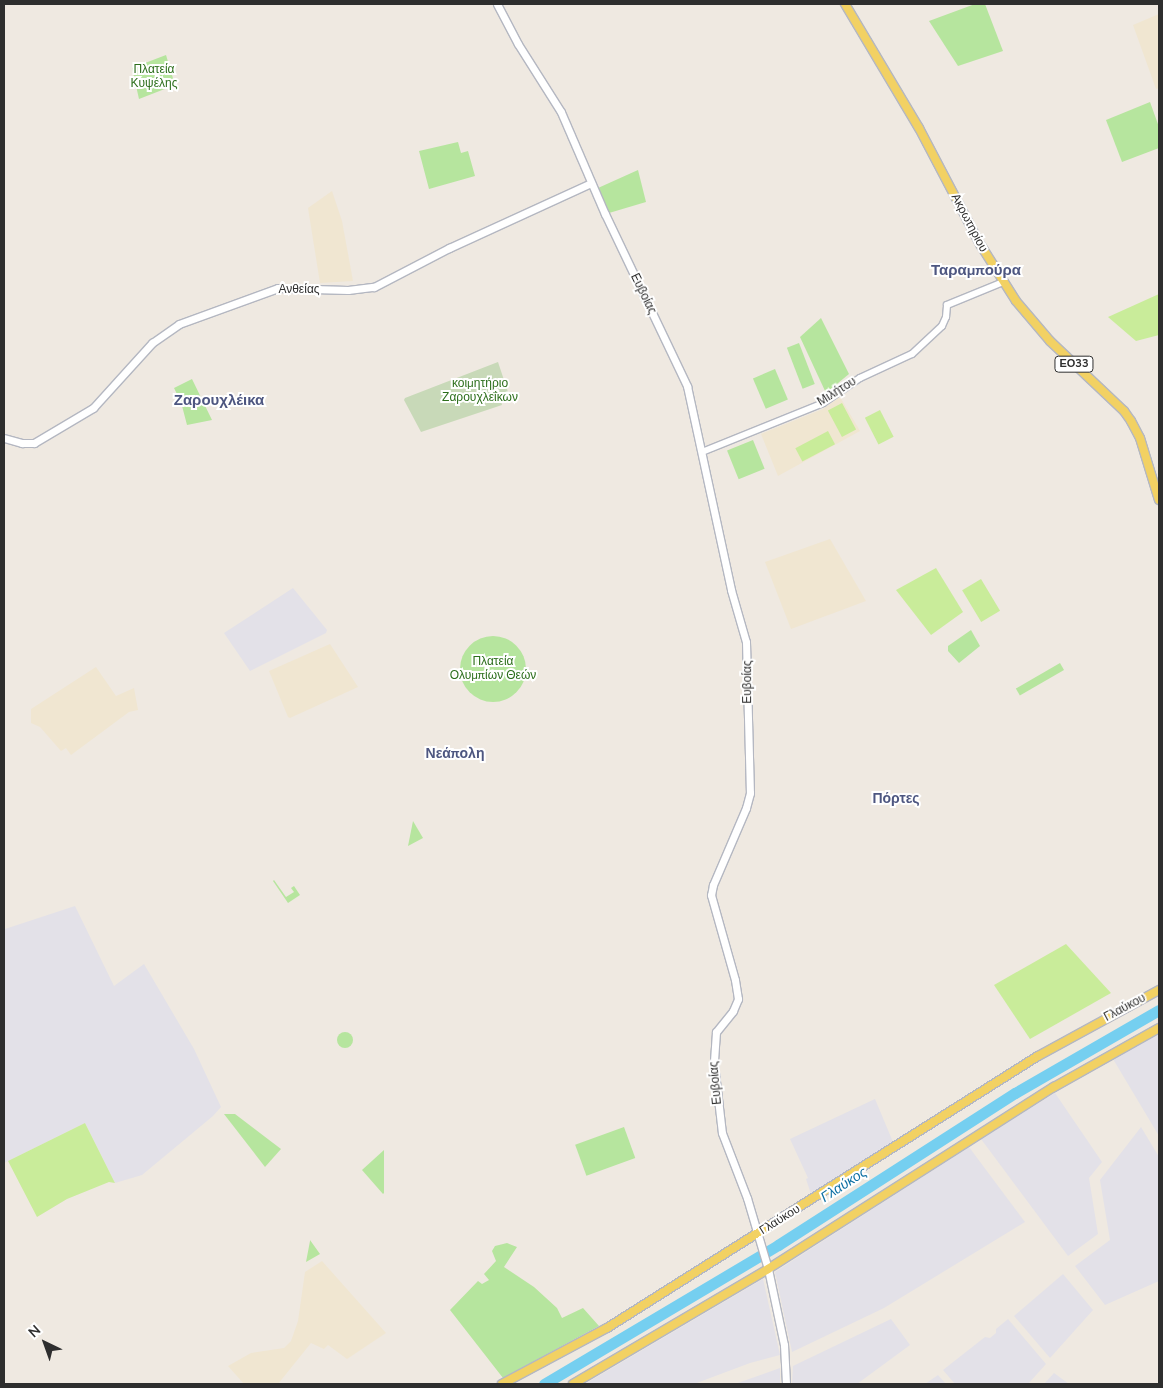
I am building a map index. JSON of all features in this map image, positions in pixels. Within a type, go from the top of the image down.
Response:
[{"type":"main road","name":"Ευβοίας","points":[[497,4],[518,44],[562,112],[591,183],[686,382],[692,398],[731,590],[747,649],[747,730],[751,778],[746,808],[711,892],[738,995],[736,1006],[720,1026],[716,1035],[714,1064],[722,1133],[747,1198],[767,1266],[784,1345],[786,1384]]},
{"type":"main road","name":"Ακρωτηρίου","points":[[844,4],[914,121],[977,240],[1003,282],[1031,321],[1128,417],[1140,438],[1159,500]]},
{"type":"main road","name":"Ανθείας","points":[[4,438],[22,443],[34,443],[93,408],[152,343],[179,324],[278,288],[348,290],[374,287],[448,248],[591,183]]},
{"type":"main road","name":"Γλαύκου","points":[[502,1384],[607,1328],[759,1236],[1038,1056],[1159,990]]},
{"type":"main road","points":[[573,1384],[767,1266],[1054,1087],[1159,1028]]},
{"type":"street","name":"Μιλήτου","points":[[702,452],[823,403],[860,378],[912,354],[942,326],[946,319],[947,305],[1003,282]]},
{"type":"shaded area","points":[[1159,14],[1159,88],[1156,89],[1133,25]]},
{"type":"shaded area","points":[[332,191],[342,221],[353,281],[320,283],[308,208]]},
{"type":"shaded area","points":[[840,397],[860,431],[778,476],[761,434],[823,409]]},
{"type":"shaded area","points":[[830,539],[866,601],[791,629],[765,562]]},
{"type":"shaded area","points":[[293,588],[327,630],[326,633],[250,671],[224,633]]},
{"type":"shaded area","points":[[330,644],[358,687],[290,718],[288,717],[269,671]]},
{"type":"shaded area","points":[[96,667],[116,696],[134,688],[138,710],[129,712],[71,755],[66,748],[61,751],[40,727],[31,723],[31,709]]},
{"type":"shaded area","points":[[75,906],[114,986],[144,964],[194,1049],[221,1107],[213,1116],[142,1175],[115,1183],[85,1123],[4,1163],[4,927],[5,929]]},
{"type":"shaded area","points":[[1159,1034],[1159,1136],[1113,1059]]},
{"type":"shaded area","points":[[1055,1093],[1102,1162],[1089,1178],[1098,1234],[1068,1256],[981,1139]]},
{"type":"shaded area","points":[[875,1099],[893,1142],[811,1194],[806,1179],[808,1178],[790,1139]]},
{"type":"shaded area","points":[[1141,1127],[1159,1157],[1159,1281],[1105,1305],[1075,1266],[1110,1240],[1100,1180]]},
{"type":"shaded area","points":[[969,1147],[1025,1222],[884,1308],[792,1352],[775,1272]]},
{"type":"shaded area","points":[[322,1261],[386,1333],[347,1359],[328,1345],[324,1349],[311,1343],[278,1384],[244,1384],[228,1366],[251,1353],[284,1348],[291,1341],[298,1321],[305,1272]]},
{"type":"shaded area","points":[[1063,1274],[1093,1310],[1050,1358],[1014,1316]]},
{"type":"shaded area","points":[[763,1279],[780,1355],[750,1363],[694,1384],[585,1384]]},
{"type":"shaded area","points":[[891,1319],[910,1345],[857,1384],[792,1384],[793,1366]]},
{"type":"shaded area","points":[[1008,1319],[1046,1364],[1028,1384],[955,1384],[943,1370],[985,1337],[990,1338],[996,1333],[996,1329]]},
{"type":"shaded area","points":[[780,1368],[780,1384],[735,1384]]},
{"type":"shaded area","points":[[1054,1373],[1069,1384],[1044,1384]]},
{"type":"shaded area","points":[[938,1375],[946,1384],[925,1384]]},
{"type":"green space","points":[[975,4],[985,4],[1003,51],[958,66],[929,21]]},
{"type":"green space","name":"Πλατεία Κυψέλης","points":[[166,55],[175,85],[139,99],[132,68]]},
{"type":"green space","points":[[1150,102],[1159,127],[1159,148],[1122,162],[1106,120]]},
{"type":"green space","points":[[458,142],[461,153],[468,151],[475,176],[429,189],[419,151]]},
{"type":"green space","points":[[638,170],[646,202],[609,213],[598,188]]},
{"type":"green space","points":[[1159,294],[1159,335],[1136,341],[1108,317]]},
{"type":"green space","points":[[821,318],[849,374],[826,393],[800,337]]},
{"type":"green space","points":[[799,343],[815,384],[803,389],[787,348]]},
{"type":"green space","name":"κοιμητήριο Ζαρουχλεΐκων","points":[[498,362],[508,392],[500,397],[502,405],[421,432],[404,400],[405,398]]},
{"type":"green space","points":[[775,369],[788,399],[766,409],[753,378]]},
{"type":"green space","points":[[192,379],[212,420],[187,425],[181,402],[174,388]]},
{"type":"green space","points":[[842,403],[856,429],[842,437],[828,411]]},
{"type":"green space","points":[[880,410],[894,437],[878,444],[865,418]]},
{"type":"green space","points":[[828,431],[835,444],[802,462],[795,448]]},
{"type":"green space","points":[[753,440],[765,469],[739,479],[727,450]]},
{"type":"green space","points":[[936,568],[963,612],[931,635],[896,590]]},
{"type":"green space","points":[[981,579],[1000,611],[981,622],[962,590]]},
{"type":"green space","points":[[971,630],[980,646],[959,663],[948,651],[948,646]]},
{"type":"green space","name":"Πλατεία Ολυμπίων Θεών","points":[[486,636],[500,636],[512,641],[521,650],[526,662],[524,682],[517,693],[500,702],[486,702],[474,697],[465,688],[460,676],[460,662],[465,650],[474,641]]},
{"type":"green space","points":[[1060,663],[1064,670],[1020,695],[1016,688]]},
{"type":"green space","points":[[413,821],[423,838],[408,846]]},
{"type":"green space","points":[[274,880],[286,897],[294,892],[291,888],[294,886],[300,895],[288,903]]},
{"type":"green space","points":[[1066,944],[1111,993],[1030,1039],[994,985]]},
{"type":"green space","points":[[342,1032],[348,1032],[353,1037],[351,1046],[342,1048],[337,1043],[337,1037]]},
{"type":"green space","points":[[224,1114],[235,1114],[281,1149],[265,1167]]},
{"type":"green space","points":[[85,1123],[115,1183],[109,1182],[67,1199],[37,1217],[8,1161]]},
{"type":"green space","points":[[624,1127],[635,1158],[586,1176],[575,1145]]},
{"type":"green space","points":[[384,1150],[384,1193],[383,1194],[362,1170]]},
{"type":"green space","points":[[310,1241],[320,1254],[306,1262]]},
{"type":"green space","points":[[507,1243],[517,1247],[504,1267],[534,1287],[557,1308],[562,1318],[583,1308],[599,1326],[503,1378],[450,1310],[478,1281],[482,1284],[489,1280],[484,1274],[496,1261],[492,1251],[495,1246]]},
{"type":"waterway","name":"Γλαύκος","points":[[544,1384],[778,1245],[1015,1093],[1159,1010]]},
{"type":"district","name":"Ταραμπούρα","points":[[976,271]]},
{"type":"district","name":"Ζαρουχλέικα","points":[[219,401]]},
{"type":"district","name":"Νεάπολη","points":[[455,754]]},
{"type":"district","name":"Πόρτες","points":[[896,799]]}]
